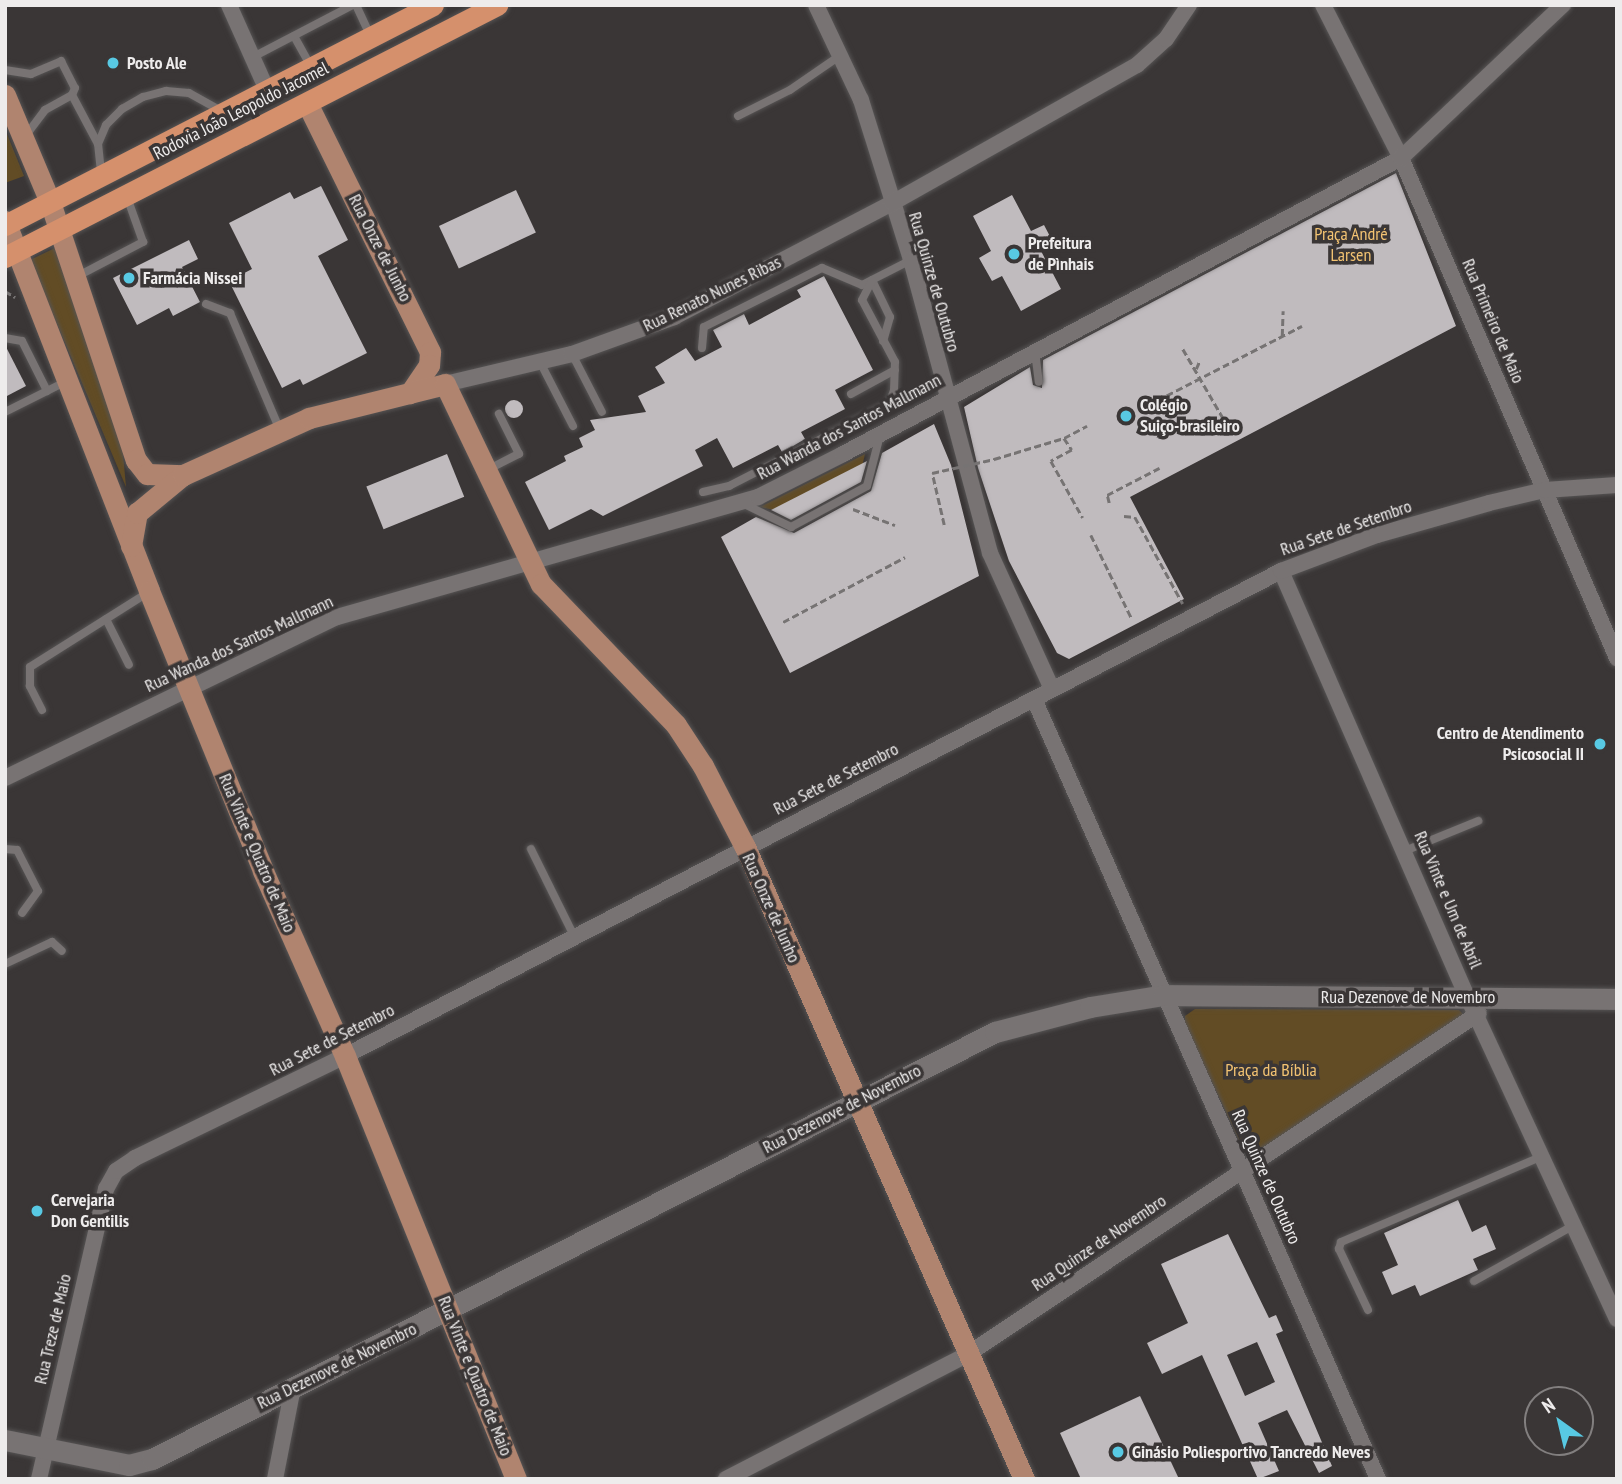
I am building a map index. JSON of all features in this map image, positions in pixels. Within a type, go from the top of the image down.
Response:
[{"type":"highway","name":"Rodovia João Leopoldo Jacomel","points":[[6,223],[433,5]]},
{"type":"highway","name":"Rodovia João Leopoldo Jacomel","points":[[11,255],[497,5]]},
{"type":"main road","points":[[5,95],[50,202],[136,460],[147,474],[183,475]]},
{"type":"main road","name":"Rua Onze de Junho","points":[[307,103],[430,352],[426,372],[410,393]]},
{"type":"main road","name":"Rua Vinte e Quatro de Maio","points":[[6,223],[11,255],[68,380],[149,592],[263,872],[345,1056],[516,1479]]},
{"type":"main road","name":"Rua Onze de Junho","points":[[445,384],[541,584],[676,725],[745,847],[1024,1479]]},
{"type":"main road","name":"Rua Renato Nunes Ribas","points":[[183,475],[309,418],[445,384]]},
{"type":"main road","points":[[131,546],[137,513],[183,475]]},
{"type":"street","points":[[229,5],[267,90]]},
{"type":"street","name":"Rua Quinze de Outubro","points":[[816,5],[861,100],[911,260],[990,553],[1052,689]]},
{"type":"street","name":"Rua Renato Nunes Ribas","points":[[445,384],[572,354],[674,317],[892,203],[1137,65],[1166,39],[1189,5]]},
{"type":"street","name":"Rua Primeiro de Maio","points":[[1323,5],[1401,158],[1617,658]]},
{"type":"street","name":"Rua Wanda dos Santos Mallmann","points":[[5,778],[337,617],[740,502],[880,435],[1401,158],[1563,5]]},
{"type":"street","name":"Rua Sete de Setembro","points":[[106,1189],[116,1171],[135,1158],[345,1056],[1281,571],[1377,535],[1545,491],[1617,485]]},
{"type":"street","name":"Rua Vinte e Um de Abril","points":[[1281,571],[1407,850],[1473,1005],[1617,1319]]},
{"type":"street","name":"Rua Quinze de Outubro","points":[[1034,699],[1378,1479]]},
{"type":"street","name":"Rua Dezenove de Novembro","points":[[45,1448],[129,1465],[152,1459],[995,1032],[1090,1007],[1164,995],[1473,1005],[1617,999]]},
{"type":"street","name":"Rua Quinze de Novembro","points":[[726,1479],[968,1354],[1243,1171],[1473,1005]]},
{"type":"street","name":"Rua Treze de Maio","points":[[39,1479],[106,1189]]},
{"type":"street","points":[[275,1479],[293,1387]]},
{"type":"street","points":[[5,1440],[45,1448]]},
{"type":"lane","points":[[253,57],[354,5],[370,37]]},
{"type":"lane","points":[[294,36],[311,68]]},
{"type":"lane","points":[[738,116],[790,90],[841,54]]},
{"type":"lane","points":[[5,70],[31,74],[61,61],[75,88],[72,95],[45,110],[23,139]]},
{"type":"lane","points":[[98,144],[106,125],[122,109],[143,97],[166,92],[189,93],[224,112]]},
{"type":"lane","points":[[72,95],[98,144],[101,175]]},
{"type":"lane","points":[[74,278],[143,242],[126,195]]},
{"type":"lane","points":[[702,348],[704,327],[822,268],[862,285],[911,260]]},
{"type":"lane","points":[[703,492],[729,486],[889,404],[895,370],[862,300],[872,280]]},
{"type":"lane","points":[[872,280],[890,317],[883,341]]},
{"type":"lane","points":[[206,304],[219,305],[230,313],[280,430]]},
{"type":"lane","points":[[5,338],[22,341],[47,391]]},
{"type":"lane","points":[[1035,351],[1039,382]]},
{"type":"lane","points":[[572,354],[602,412]]},
{"type":"lane","points":[[540,362],[573,426]]},
{"type":"lane","points":[[851,394],[895,370]]},
{"type":"lane","points":[[5,412],[68,380]]},
{"type":"lane","points":[[487,470],[519,454],[499,414]]},
{"type":"lane","points":[[740,502],[791,527],[867,485],[880,435]]},
{"type":"lane","points":[[43,710],[30,685],[30,667],[149,592]]},
{"type":"lane","points":[[106,619],[130,665]]},
{"type":"lane","points":[[1407,850],[1478,821]]},
{"type":"lane","points":[[5,849],[17,850],[38,891],[22,913]]},
{"type":"lane","points":[[531,849],[575,936]]},
{"type":"lane","points":[[5,964],[52,942],[62,951]]},
{"type":"lane","points":[[1368,1310],[1339,1250],[1342,1242],[1543,1156]]},
{"type":"lane","points":[[1475,1281],[1574,1225]]},
{"type":"path","points":[[5,291],[13,295]]},
{"type":"path","points":[[1282,336],[1283,311]]},
{"type":"path","points":[[1148,405],[1302,326]]},
{"type":"path","points":[[1183,349],[1202,377],[1226,423],[1226,432]]},
{"type":"path","points":[[1196,369],[1200,360]]},
{"type":"path","points":[[944,525],[932,472],[994,459],[1064,438],[1087,426]]},
{"type":"path","points":[[1064,438],[1072,450],[1051,461],[1083,518]]},
{"type":"path","points":[[1109,503],[1107,495],[1159,468]]},
{"type":"path","points":[[853,509],[895,525]]},
{"type":"path","points":[[1124,516],[1135,517],[1190,616]]},
{"type":"path","points":[[1091,535],[1132,619]]},
{"type":"path","points":[[783,622],[905,557]]},
{"type":"green space","points":[[5,129],[24,176],[5,183]]},
{"type":"green space","points":[[57,247],[121,431],[126,487],[30,260]]},
{"type":"green space","points":[[865,454],[860,475],[788,513],[760,507]]},
{"type":"green space","name":"Praça da Bíblia","points":[[1195,1009],[1459,1010],[1464,1015],[1255,1155],[1242,1146],[1185,1025],[1185,1016]]},
{"type":"building","name":"Colégio Suiço-brasileiro","points":[[1396,173],[1456,326],[1130,497],[1184,599],[1069,659],[1057,653],[1009,561],[978,468],[964,407],[1030,367],[1033,385],[1042,388],[1043,360]]},
{"type":"building","points":[[321,186],[348,240],[318,256],[367,353],[303,385],[300,379],[282,388],[229,281],[252,269],[229,223],[290,192],[294,199]]},
{"type":"building","points":[[516,190],[536,233],[459,269],[439,226]]},
{"type":"building","name":"Prefeitura de Pìnhais","points":[[1012,195],[1031,231],[1044,225],[1054,244],[1041,251],[1061,289],[1021,311],[1002,276],[992,281],[979,258],[991,251],[973,216]]},
{"type":"building","points":[[189,240],[198,259],[182,267],[200,302],[173,316],[169,308],[137,325],[113,278]]},
{"type":"building","points":[[824,276],[873,370],[835,390],[845,409],[801,432],[805,439],[788,449],[782,452],[778,445],[733,468],[717,438],[695,450],[703,466],[603,516],[591,509],[549,530],[525,482],[566,461],[564,456],[583,447],[579,438],[595,430],[590,420],[646,412],[638,396],[665,383],[655,367],[686,348],[695,361],[722,347],[713,330],[744,314],[749,325],[801,297],[797,290]]},
{"type":"building","points":[[5,345],[26,386],[5,397]]},
{"type":"building","points":[[510,400],[518,400],[523,409],[521,416],[510,418],[505,413],[505,405]]},
{"type":"building","points":[[934,424],[951,465],[979,576],[790,673],[721,537],[756,517],[794,533],[871,491],[882,453]]},
{"type":"building","points":[[447,454],[464,497],[384,529],[366,487]]},
{"type":"building","points":[[867,461],[861,482],[791,520],[771,510]]},
{"type":"building","points":[[1458,1200],[1472,1232],[1486,1225],[1496,1249],[1473,1259],[1478,1270],[1420,1296],[1415,1285],[1392,1295],[1382,1272],[1398,1265],[1384,1233]]},
{"type":"building","points":[[1228,1234],[1269,1318],[1276,1315],[1283,1331],[1276,1334],[1332,1466],[1319,1473],[1287,1410],[1258,1423],[1279,1471],[1258,1479],[1202,1355],[1162,1374],[1147,1343],[1188,1323],[1161,1264]],"holes":[[[1257,1342],[1275,1382],[1245,1396],[1227,1355]]]},
{"type":"building","name":"Ginásio Poliesportivo Tancredo Neves","points":[[1140,1396],[1179,1479],[1081,1479],[1060,1433]]},
{"type":"place","name":"Posto Ale","points":[[113,63]]},
{"type":"place","name":"Prefeitura de Pìnhais","points":[[1014,254]]},
{"type":"place","name":"Farmácia Nissei","points":[[129,278]]},
{"type":"place","name":"Colégio Suiço-brasileiro","points":[[1126,416]]},
{"type":"place","name":"Centro de Atendimento Psicosocial II","points":[[1600,744]]},
{"type":"place","name":"Cervejaria Don Gentilis","points":[[37,1211]]},
{"type":"place","name":"Ginásio Poliesportivo Tancredo Neves","points":[[1118,1452]]},
{"type":"park label","name":"Praça André Larsen","points":[[1351,245]]}]
